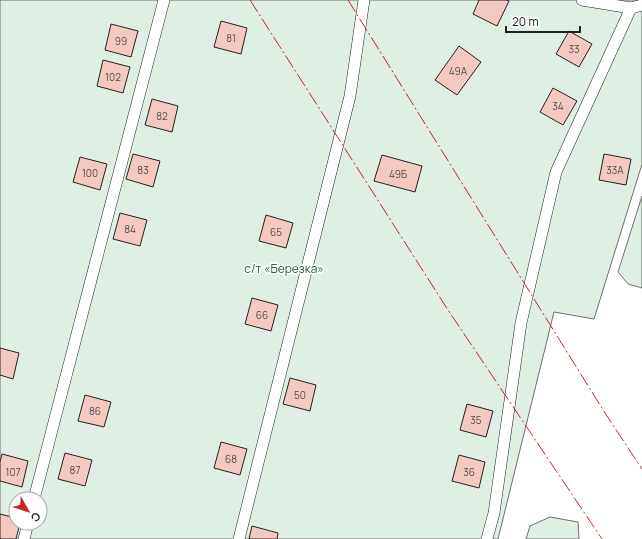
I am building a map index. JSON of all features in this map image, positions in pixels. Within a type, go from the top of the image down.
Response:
[{"type":"lane","points":[[36,491],[164,0]]},
{"type":"lane","points":[[239,539],[350,96],[364,0]]},
{"type":"lane","points":[[582,0],[631,8],[642,5]]},
{"type":"lane","points":[[487,539],[494,513],[521,323],[556,172],[631,8]]},
{"type":"green space","name":"с/т «Березка»","points":[[0,0],[642,0],[642,164],[594,319],[554,312],[498,539],[0,539]]},
{"type":"green space","points":[[642,196],[642,288],[628,284],[618,272]]},
{"type":"green space","points":[[550,517],[578,522],[579,539],[526,539],[530,526]]},
{"type":"building","points":[[479,0],[509,1],[497,26],[473,14]]},
{"type":"building","points":[[221,21],[247,28],[241,54],[214,47]]},
{"type":"building","points":[[111,24],[138,31],[131,57],[105,50]]},
{"type":"building","points":[[569,31],[592,44],[579,67],[556,54]]},
{"type":"building","points":[[459,46],[481,62],[457,95],[435,80]]},
{"type":"building","points":[[103,60],[130,67],[123,93],[97,86]]},
{"type":"building","points":[[553,88],[577,101],[563,125],[540,112]]},
{"type":"building","points":[[152,99],[178,106],[172,132],[145,125]]},
{"type":"building","points":[[133,154],[160,161],[153,187],[126,179]]},
{"type":"building","points":[[604,154],[631,159],[626,185],[599,180]]},
{"type":"building","points":[[382,155],[422,166],[415,192],[374,181]]},
{"type":"building","points":[[80,157],[107,164],[100,190],[73,182]]},
{"type":"building","points":[[120,213],[147,220],[140,246],[113,239]]},
{"type":"building","points":[[266,215],[293,223],[286,248],[259,241]]},
{"type":"building","points":[[252,298],[278,305],[271,331],[245,324]]},
{"type":"building","points":[[0,348],[19,353],[13,379],[0,375]]},
{"type":"building","points":[[290,378],[316,385],[310,411],[283,404]]},
{"type":"building","points":[[85,395],[111,402],[104,427],[78,421]]},
{"type":"building","points":[[467,404],[493,411],[486,437],[460,430]]},
{"type":"building","points":[[221,442],[247,449],[240,475],[214,468]]},
{"type":"building","points":[[65,453],[92,460],[85,486],[58,479]]},
{"type":"building","points":[[2,454],[28,461],[22,487],[0,481],[0,462]]},
{"type":"building","points":[[459,455],[485,462],[479,488],[452,481]]},
{"type":"building","points":[[0,514],[8,516],[8,531],[18,531],[16,539],[0,539]]},
{"type":"building","points":[[252,526],[278,533],[277,539],[249,539]]},
{"type":"power","points":[[250,0],[448,310],[602,539]]},
{"type":"power","points":[[348,0],[605,413],[642,469]]}]
